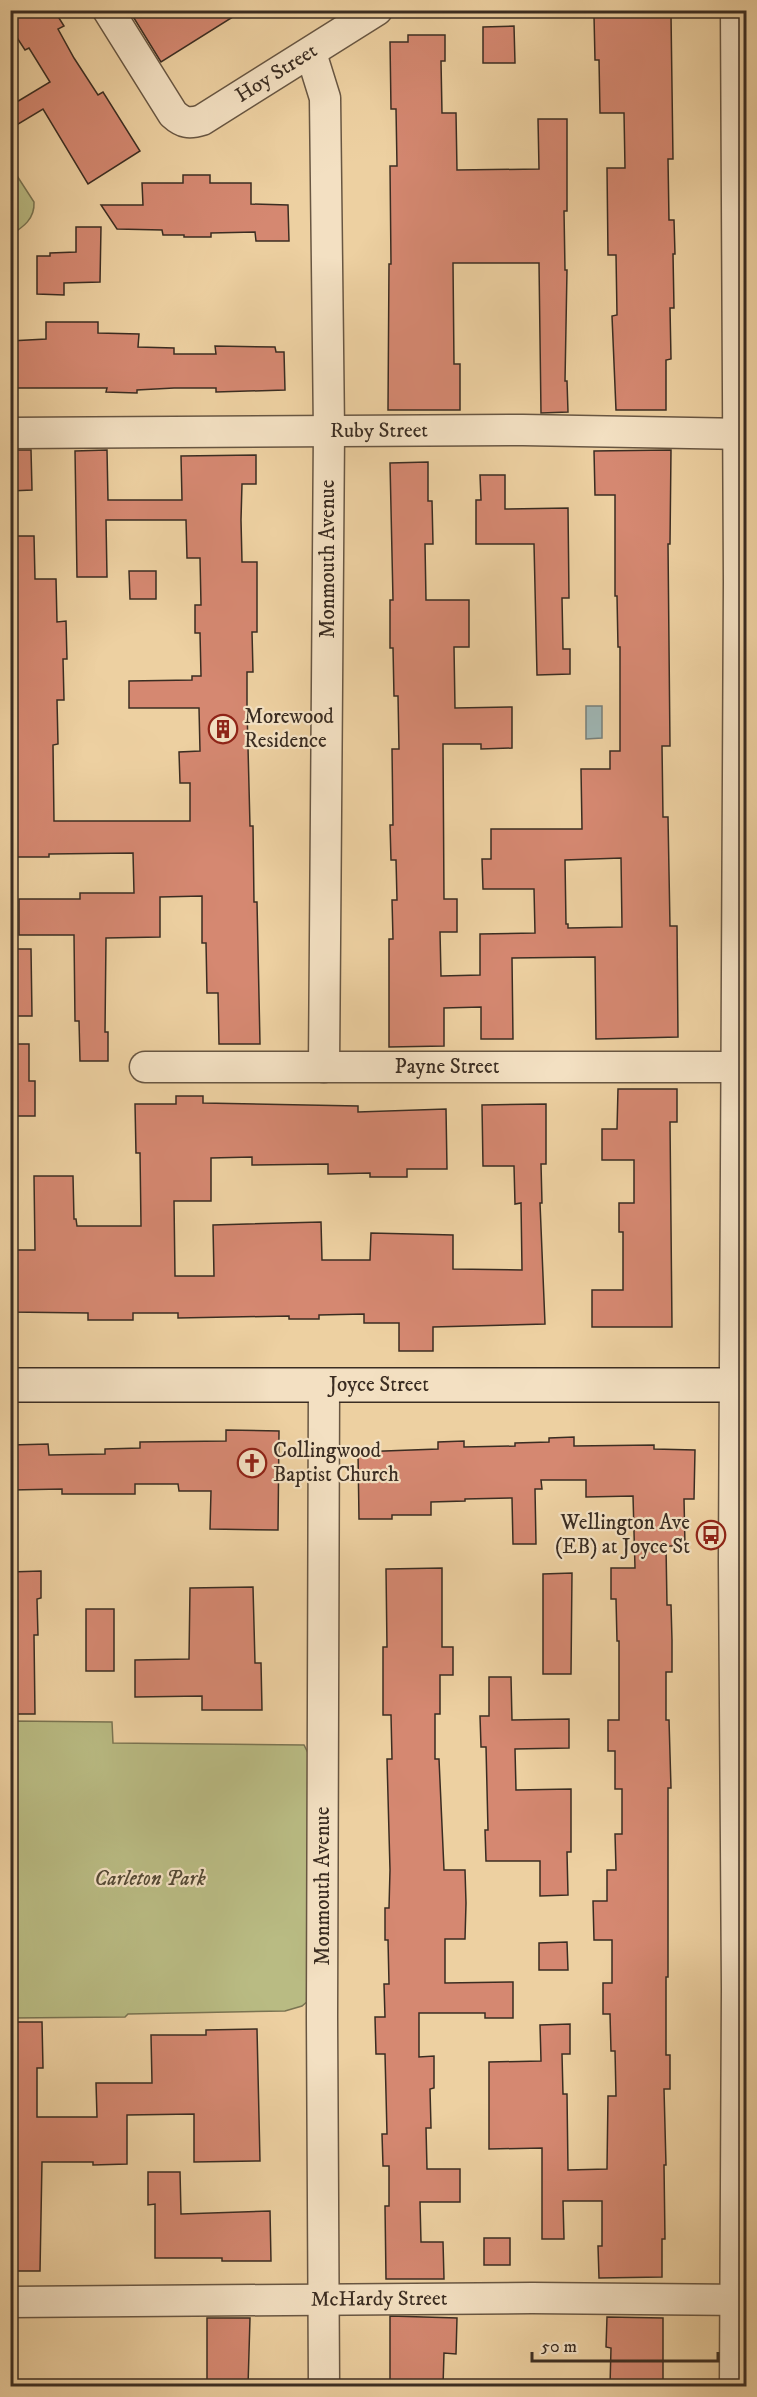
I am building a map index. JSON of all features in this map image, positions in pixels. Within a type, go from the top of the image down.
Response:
[{"type":"main road","name":"Joyce Street","points":[[10,1385],[741,1384]]},
{"type":"street","name":"Hoy Street","points":[[108,10],[173,114],[184,122],[191,123],[202,120],[376,10]]},
{"type":"street","points":[[735,2386],[741,2300],[742,1988],[734,1562],[741,1384],[742,1067],[742,129],[736,10]]},
{"type":"street","name":"Monmouth Avenue","points":[[311,53],[325,98],[329,431],[324,1067]]},
{"type":"street","name":"Ruby Street","points":[[10,433],[523,430],[742,434]]},
{"type":"street","name":"Payne Street","points":[[145,1067],[742,1067]]},
{"type":"street","name":"Monmouth Avenue","points":[[324,1385],[324,2386]]},
{"type":"street","name":"McHardy Street","points":[[10,2302],[532,2298],[741,2300]]},
{"type":"green space","points":[[10,165],[34,202],[30,218],[24,226],[11,235]]},
{"type":"green space","name":"Carleton Park","points":[[10,1721],[112,1722],[113,1743],[304,1745],[308,1753],[308,2001],[302,2006],[285,2011],[128,2014],[125,2017],[11,2018]]},
{"type":"water","points":[[586,706],[602,706],[602,738],[586,739]]},
{"type":"building","points":[[10,10],[54,10],[64,26],[58,29],[74,58],[98,95],[103,92],[140,151],[88,184],[43,109],[10,129],[10,106],[50,82],[29,48],[25,50],[10,27]]},
{"type":"building","points":[[129,10],[244,10],[161,62]]},
{"type":"building","points":[[671,15],[673,159],[668,159],[669,220],[674,220],[675,254],[673,254],[674,308],[670,308],[671,359],[666,360],[666,410],[616,410],[612,316],[617,315],[616,255],[608,255],[607,168],[625,168],[624,113],[600,113],[599,60],[595,60],[594,16]]},
{"type":"building","points":[[514,26],[515,63],[483,63],[483,27]]},
{"type":"building","points":[[408,35],[445,35],[445,61],[441,61],[442,113],[456,113],[457,170],[539,169],[538,119],[567,119],[567,211],[564,211],[565,270],[567,270],[565,381],[567,381],[568,412],[541,413],[539,263],[453,263],[454,364],[460,364],[460,410],[388,410],[389,264],[391,264],[390,166],[397,166],[396,109],[391,109],[390,42],[408,42]]},
{"type":"building","points":[[183,175],[210,175],[210,183],[251,183],[251,204],[288,205],[289,241],[256,241],[255,232],[211,233],[211,237],[184,237],[184,235],[163,235],[162,230],[117,229],[101,205],[143,205],[142,183],[183,183]]},
{"type":"building","points":[[76,227],[101,227],[100,282],[64,283],[64,295],[37,294],[37,256],[76,252]]},
{"type":"building","points":[[46,322],[98,322],[98,333],[139,334],[138,347],[174,348],[174,354],[216,354],[215,346],[275,347],[276,352],[284,352],[285,390],[216,392],[216,388],[174,388],[137,390],[137,393],[106,392],[107,388],[10,388],[10,341],[46,339]]},
{"type":"building","points":[[10,450],[31,450],[32,490],[10,491]]},
{"type":"building","points":[[107,450],[108,500],[182,500],[181,456],[256,455],[256,484],[242,484],[241,520],[242,562],[257,562],[257,632],[252,632],[253,672],[247,672],[247,708],[250,826],[253,826],[254,902],[257,902],[260,1044],[219,1044],[218,993],[207,993],[206,943],[202,943],[202,896],[160,897],[160,937],[106,938],[105,1032],[108,1032],[108,1061],[80,1061],[79,1021],[75,1021],[74,935],[19,935],[19,899],[80,899],[80,893],[134,893],[133,853],[10,857],[10,536],[34,536],[35,579],[56,579],[57,622],[66,621],[67,659],[63,659],[64,700],[57,700],[58,744],[53,745],[54,821],[190,821],[190,783],[180,783],[179,752],[200,751],[199,708],[129,708],[129,681],[192,680],[192,676],[201,676],[200,633],[195,633],[195,605],[201,605],[200,558],[187,558],[186,520],[106,520],[107,577],[77,577],[75,451]]},
{"type":"building","points":[[671,450],[670,544],[668,544],[670,746],[662,746],[663,817],[668,817],[670,926],[677,926],[678,1037],[596,1039],[595,957],[512,958],[513,1039],[481,1039],[481,1007],[444,1008],[444,1046],[389,1047],[389,939],[393,939],[392,900],[397,900],[396,860],[391,860],[392,749],[399,749],[398,696],[394,696],[393,648],[390,648],[390,600],[393,600],[390,463],[428,462],[428,501],[432,501],[433,544],[425,544],[426,600],[469,600],[469,647],[454,647],[455,708],[512,707],[512,748],[481,749],[481,744],[443,744],[444,899],[457,899],[457,932],[440,932],[441,976],[480,975],[480,934],[535,933],[534,889],[483,889],[482,859],[491,859],[491,829],[582,829],[581,769],[610,769],[610,751],[620,751],[620,647],[618,647],[617,596],[615,596],[615,495],[595,495],[594,451]],"holes":[[[621,858],[622,927],[568,928],[566,924],[565,860]]]},
{"type":"building","points":[[480,475],[505,475],[505,509],[568,508],[569,598],[562,598],[563,649],[570,649],[570,674],[537,675],[534,544],[476,544],[476,500],[481,500]]},
{"type":"building","points":[[129,571],[156,571],[156,599],[130,599]]},
{"type":"building","points":[[10,949],[31,949],[32,1016],[10,1016]]},
{"type":"building","points":[[10,1044],[29,1044],[29,1081],[35,1081],[35,1116],[10,1116]]},
{"type":"building","points":[[618,1089],[677,1089],[677,1122],[670,1122],[672,1327],[592,1327],[592,1290],[623,1290],[623,1232],[619,1232],[619,1203],[634,1203],[634,1160],[602,1160],[602,1129],[617,1129]]},
{"type":"building","points":[[176,1096],[203,1096],[203,1103],[358,1106],[358,1112],[446,1109],[447,1169],[407,1169],[407,1177],[370,1177],[370,1173],[328,1174],[328,1164],[252,1165],[252,1157],[211,1158],[211,1201],[174,1201],[175,1276],[214,1276],[213,1225],[321,1222],[322,1260],[370,1260],[371,1233],[453,1235],[453,1269],[522,1270],[521,1203],[515,1204],[514,1166],[483,1166],[482,1105],[546,1104],[546,1164],[541,1164],[542,1203],[540,1203],[545,1324],[433,1327],[433,1351],[399,1351],[399,1323],[364,1323],[364,1314],[319,1315],[319,1319],[289,1319],[289,1316],[178,1318],[178,1313],[133,1313],[133,1320],[88,1320],[88,1313],[10,1312],[10,1250],[35,1250],[34,1176],[73,1176],[74,1219],[76,1219],[77,1226],[141,1226],[140,1153],[136,1153],[135,1104],[176,1104]]},
{"type":"building","points":[[226,1430],[279,1431],[278,1530],[210,1529],[211,1491],[179,1491],[178,1484],[135,1484],[135,1494],[62,1494],[62,1489],[11,1490],[11,1445],[48,1444],[49,1455],[105,1454],[105,1449],[140,1448],[140,1442],[226,1441]]},
{"type":"building","points":[[574,1437],[574,1446],[654,1445],[654,1449],[695,1450],[694,1499],[684,1499],[685,1546],[666,1546],[667,1605],[671,1605],[672,1640],[672,1672],[666,1672],[666,1720],[669,1720],[671,1788],[668,1788],[668,1977],[666,1977],[666,2055],[670,2055],[670,2089],[664,2089],[666,2165],[664,2165],[665,2239],[662,2239],[662,2277],[599,2278],[598,2246],[602,2246],[602,2201],[563,2201],[564,2239],[542,2239],[542,2148],[489,2149],[489,2062],[541,2061],[540,2025],[570,2024],[570,2054],[562,2054],[563,2094],[567,2094],[568,2170],[607,2169],[608,2096],[616,2096],[615,2051],[611,2051],[610,2014],[603,2014],[603,1983],[612,1983],[612,1940],[594,1940],[593,1901],[607,1901],[607,1870],[616,1870],[615,1834],[622,1834],[622,1789],[615,1789],[615,1751],[608,1751],[608,1720],[619,1720],[619,1641],[617,1641],[616,1599],[611,1599],[611,1568],[635,1568],[633,1496],[586,1497],[586,1480],[541,1480],[542,1489],[535,1489],[536,1544],[513,1544],[512,1498],[431,1502],[431,1515],[392,1515],[392,1519],[359,1519],[358,1452],[438,1449],[438,1442],[464,1441],[464,1447],[515,1446],[515,1443],[549,1442],[549,1438]]},
{"type":"building","points":[[442,1568],[442,1647],[453,1647],[453,1675],[440,1675],[440,1714],[435,1714],[435,1759],[439,1759],[444,1870],[465,1870],[466,1903],[465,1939],[445,1939],[445,1983],[513,1982],[513,2018],[485,2018],[485,2013],[419,2013],[419,2057],[434,2056],[434,2088],[430,2089],[431,2128],[426,2128],[427,2169],[460,2169],[460,2202],[420,2202],[421,2242],[443,2242],[444,2279],[386,2279],[385,2206],[389,2206],[389,2166],[383,2166],[382,2134],[387,2134],[385,2054],[376,2054],[375,2017],[385,2017],[384,1984],[389,1984],[385,1908],[389,1908],[390,1870],[387,1759],[392,1759],[391,1715],[383,1715],[383,1647],[387,1647],[386,1569]]},
{"type":"building","points":[[41,1571],[41,1598],[37,1599],[38,1635],[34,1635],[35,1714],[10,1714],[10,1572]]},
{"type":"building","points":[[572,1573],[571,1674],[543,1674],[543,1574]]},
{"type":"building","points":[[253,1587],[255,1663],[261,1663],[262,1710],[202,1710],[202,1696],[135,1697],[135,1660],[189,1659],[190,1588]]},
{"type":"building","points":[[86,1609],[114,1609],[114,1671],[86,1671]]},
{"type":"building","points":[[489,1677],[511,1677],[512,1720],[569,1719],[569,1748],[515,1749],[516,1790],[571,1789],[571,1852],[567,1852],[568,1895],[540,1896],[540,1861],[486,1861],[485,1830],[488,1830],[486,1747],[481,1747],[480,1716],[489,1716]]},
{"type":"building","points":[[567,1942],[568,1970],[539,1970],[539,1943]]},
{"type":"building","points":[[10,2022],[42,2022],[43,2068],[37,2068],[37,2117],[97,2117],[96,2083],[152,2083],[151,2035],[206,2035],[206,2030],[257,2029],[260,2161],[194,2162],[194,2114],[127,2115],[127,2164],[42,2162],[40,2271],[10,2271]]},
{"type":"building","points":[[148,2172],[180,2172],[181,2214],[270,2211],[271,2261],[155,2258],[155,2204],[148,2205]]},
{"type":"building","points":[[484,2238],[510,2238],[510,2265],[484,2265]]},
{"type":"building","points":[[390,2316],[457,2318],[456,2354],[444,2353],[443,2386],[390,2385]]},
{"type":"building","points":[[607,2317],[663,2318],[663,2386],[610,2386],[611,2348],[606,2347]]},
{"type":"building","points":[[207,2318],[250,2318],[248,2386],[207,2386]]},
{"type":"place","name":"Morewood Residence","points":[[223,729]]},
{"type":"place","name":"Collingwood Baptist Church","points":[[252,1463]]},
{"type":"place","name":"Wellington Ave (EB) at Joyce St","points":[[711,1535]]}]
